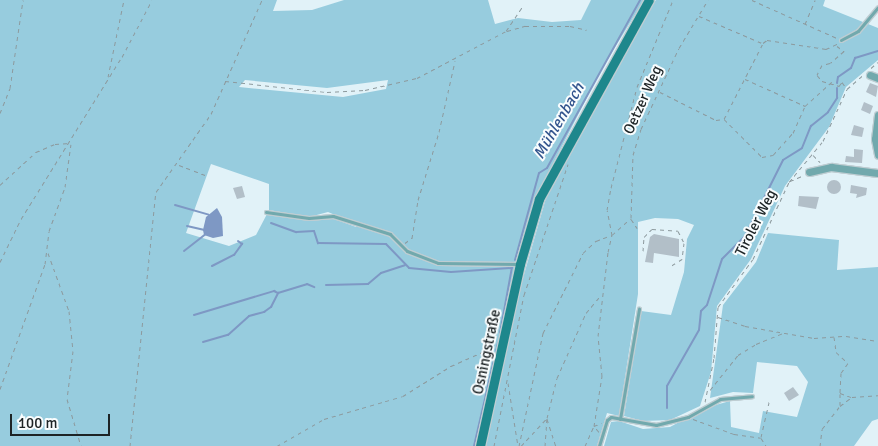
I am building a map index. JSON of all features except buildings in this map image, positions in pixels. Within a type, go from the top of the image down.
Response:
[{"type":"main road","name":"Osningstraße","points":[[480,446],[520,264],[539,199],[555,166],[649,0]]},
{"type":"street","points":[[870,75],[878,78]]},
{"type":"street","points":[[878,115],[874,139],[878,155]]},
{"type":"street","points":[[809,172],[825,168],[878,173]]},
{"type":"lane","points":[[841,40],[858,32],[878,8]]},
{"type":"lane","points":[[266,212],[309,218],[333,216],[390,234],[401,246],[438,263],[520,264]]},
{"type":"lane","points":[[620,419],[639,309]]},
{"type":"lane","points":[[599,446],[609,418],[656,425],[688,417],[703,407],[724,398],[752,396]]},
{"type":"path","points":[[0,113],[10,88],[22,0]]},
{"type":"path","points":[[108,78],[124,0]]},
{"type":"path","points":[[0,389],[48,252],[49,231],[65,187],[71,143],[81,119],[122,58],[152,0]]},
{"type":"path","points":[[130,446],[156,192],[178,165],[211,114],[224,81],[262,0]]},
{"type":"path","points":[[585,446],[594,426],[602,376],[598,336],[602,294],[612,235],[607,210],[610,188],[637,87],[673,0]]},
{"type":"path","name":"Oetzer Weg","points":[[631,218],[633,155],[660,92],[698,15],[708,0]]},
{"type":"path","points":[[724,119],[763,43],[767,40],[826,49],[836,46],[841,40],[752,0]]},
{"type":"path","points":[[805,24],[815,0]]},
{"type":"path","points":[[506,30],[522,7]]},
{"type":"path","points":[[698,15],[763,43]]},
{"type":"path","points":[[224,81],[309,92],[365,90],[418,78],[456,60],[506,30],[526,26],[570,26],[587,30]]},
{"type":"path","points":[[836,46],[844,51],[830,64],[822,65],[817,75],[822,81],[832,82],[839,86],[842,82],[847,89]]},
{"type":"path","points":[[401,246],[412,238],[418,200],[439,132],[456,60]]},
{"type":"path","name":"Tiroler Weg","points":[[703,407],[709,390],[716,317],[733,284],[753,260],[789,182],[812,155],[830,128],[847,89],[878,62]]},
{"type":"path","points":[[744,79],[805,106]]},
{"type":"path","points":[[724,119],[758,156],[773,155],[793,133],[805,106],[832,82]]},
{"type":"path","points":[[660,92],[716,120],[724,119]]},
{"type":"path","points":[[0,184],[36,152],[55,144],[71,143]]},
{"type":"path","points":[[0,262],[21,219],[60,154],[71,143]]},
{"type":"path","points":[[812,155],[825,168]]},
{"type":"path","points":[[494,446],[524,295],[570,160]]},
{"type":"path","points":[[178,165],[207,176]]},
{"type":"path","points":[[789,182],[809,172]]},
{"type":"path","points":[[520,446],[543,333],[583,253],[596,241],[612,235],[631,218],[637,228]]},
{"type":"path","points":[[642,251],[644,237],[652,229],[678,231],[684,243],[682,259],[669,267]]},
{"type":"path","points":[[48,252],[70,311],[73,352],[67,399],[81,446]]},
{"type":"path","points":[[545,446],[546,418],[557,378],[586,314],[602,294]]},
{"type":"path","points":[[716,317],[745,326],[785,333],[878,341]]},
{"type":"path","points":[[709,390],[738,355],[756,344],[785,333]]},
{"type":"path","points":[[834,337],[836,352],[848,363],[841,373],[840,406]]},
{"type":"path","points":[[277,446],[324,419],[403,396],[451,366],[483,352],[500,338],[504,338]]},
{"type":"path","points":[[508,380],[520,446]]},
{"type":"path","points":[[840,393],[852,397],[878,395]]},
{"type":"path","points":[[820,446],[822,429],[840,406],[852,397]]},
{"type":"path","points":[[766,446],[761,438],[770,399]]},
{"type":"path","points":[[688,417],[734,434],[761,438]]},
{"type":"path","points":[[520,446],[546,418]]},
{"type":"path","points":[[546,418],[556,446]]},
{"type":"path","points":[[594,426],[602,437]]},
{"type":"shaded area","points":[[0,0],[277,0],[273,11],[312,10],[344,0],[488,0],[495,24],[518,18],[552,22],[581,20],[591,0],[644,0],[601,70],[535,199],[475,446],[0,446]],"holes":[[[245,80],[327,88],[388,80],[386,89],[343,97],[239,87]],[[211,164],[269,184],[269,210],[309,217],[328,212],[357,224],[356,227],[329,217],[315,220],[267,214],[256,235],[229,246],[186,233]]]},
{"type":"shaded area","points":[[656,0],[825,0],[823,6],[878,28],[878,60],[846,87],[829,127],[785,186],[751,259],[717,306],[711,372],[700,406],[670,420],[643,421],[624,416],[641,311],[671,315],[684,272],[687,239],[694,225],[678,219],[655,218],[638,222],[638,294],[619,416],[607,413],[597,446],[486,446],[521,285],[546,198],[646,14]]},
{"type":"shaded area","points":[[217,208],[222,217],[223,236],[213,238],[204,235],[203,230],[206,217]]},
{"type":"shaded area","points":[[768,233],[839,240],[837,270],[878,267],[878,419],[872,421],[854,446],[604,446],[611,422],[619,421],[643,429],[670,427],[705,408],[730,401],[731,427],[759,433],[763,411],[797,417],[808,382],[797,366],[757,362],[753,393],[733,392],[710,398],[723,305],[756,262]]},
{"type":"waterway","name":"Mühlenbach","points":[[515,260],[539,173],[547,168],[640,0]]},
{"type":"waterway","points":[[837,83],[838,77],[851,68],[855,58],[878,51]]},
{"type":"waterway","points":[[667,408],[667,386],[699,330],[701,311],[707,305],[722,259],[745,236],[783,160],[802,148],[811,126],[828,112],[837,98],[837,88]]},
{"type":"waterway","points":[[175,205],[209,215]]},
{"type":"waterway","points":[[271,223],[296,232],[314,231],[318,243],[386,244],[409,268],[451,272],[512,268]]},
{"type":"waterway","points":[[187,226],[205,230]]},
{"type":"waterway","points":[[184,251],[206,234]]},
{"type":"waterway","points":[[212,266],[234,255],[242,244],[238,241]]},
{"type":"waterway","points":[[326,285],[368,284],[381,273],[405,265]]},
{"type":"waterway","name":"Mühlenbach","points":[[500,333],[512,267]]},
{"type":"waterway","points":[[194,315],[274,291],[278,293],[307,284],[314,287]]},
{"type":"waterway","points":[[203,342],[228,335],[249,316],[264,312],[271,307],[278,293]]},
{"type":"waterway","name":"Mühlenbach","points":[[474,446],[498,343]]}]
